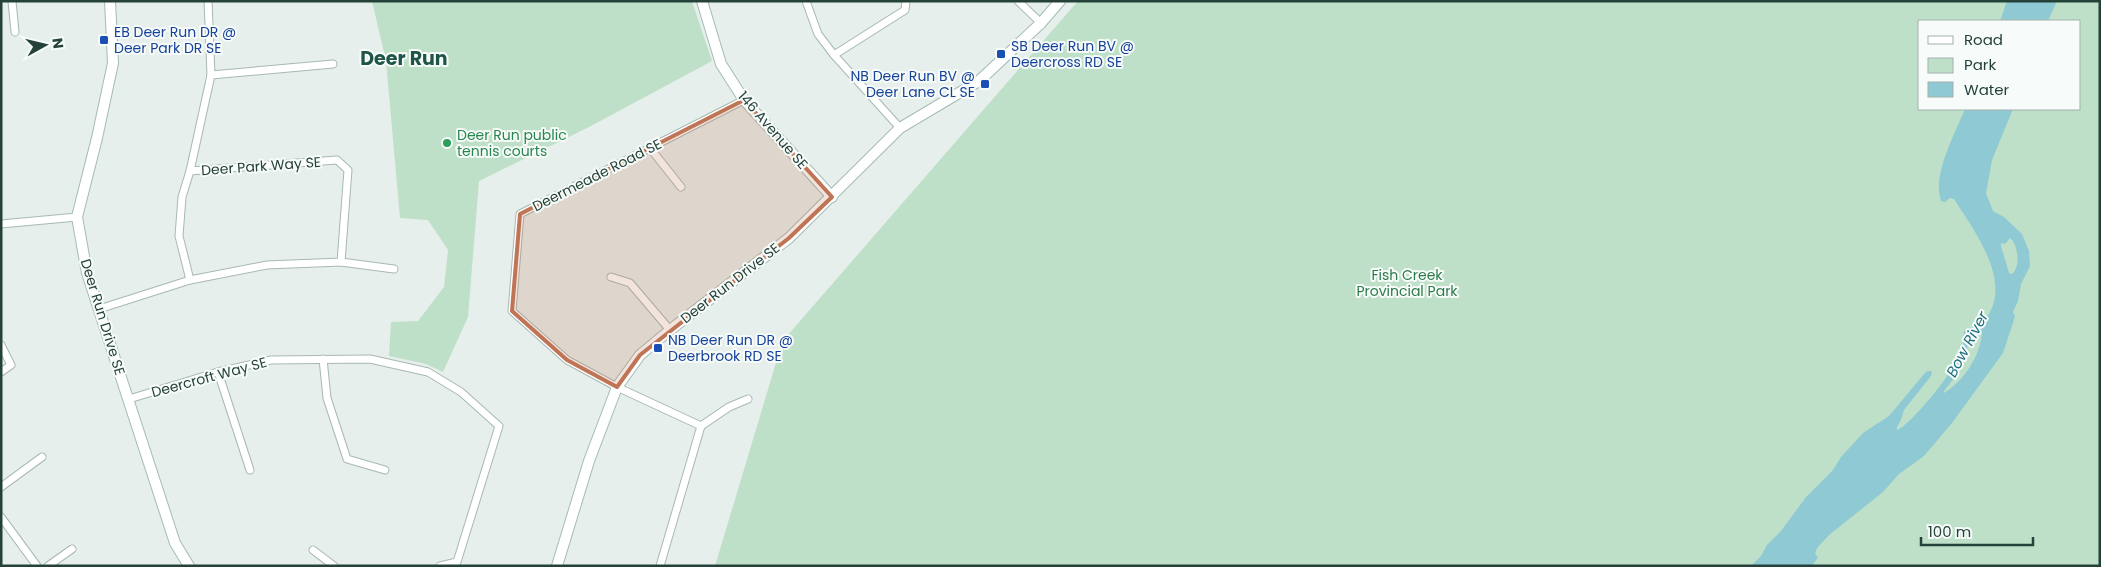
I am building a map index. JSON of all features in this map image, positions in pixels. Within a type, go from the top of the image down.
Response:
[{"type":"street","points":[[12,1],[15,32]]},
{"type":"street","name":"Deer Run Drive SE","points":[[110,1],[113,63],[77,217],[87,274],[175,542],[189,566]]},
{"type":"street","points":[[190,280],[179,236],[182,197],[190,171],[211,75],[208,1]]},
{"type":"street","name":"146 Avenue SE","points":[[702,1],[721,64],[744,100],[832,197]]},
{"type":"street","points":[[806,1],[818,34],[834,55],[900,128]]},
{"type":"street","points":[[834,55],[904,10],[906,1]]},
{"type":"street","points":[[1018,1],[1041,23]]},
{"type":"street","name":"Deer Run Drive SE","points":[[557,566],[589,461],[618,388],[640,355],[789,238],[900,128],[979,81],[1041,23],[1060,1]]},
{"type":"street","points":[[211,75],[333,64]]},
{"type":"street","name":"Deermeade Road SE","points":[[618,388],[567,360],[512,311],[520,214],[744,100]]},
{"type":"street","points":[[650,148],[681,186]]},
{"type":"street","name":"Deer Park Way SE","points":[[190,171],[337,160],[348,170],[341,262]]},
{"type":"street","points":[[1,224],[77,217]]},
{"type":"street","points":[[99,308],[190,280],[267,265],[341,262],[394,269]]},
{"type":"street","points":[[611,277],[630,284],[670,330]]},
{"type":"street","points":[[1,345],[11,365],[1,372]]},
{"type":"street","points":[[324,359],[327,398],[346,459],[385,470]]},
{"type":"street","name":"Deercroft Way SE","points":[[129,399],[218,372],[271,360],[370,360],[428,372],[461,392],[499,426],[457,562],[440,566]]},
{"type":"street","points":[[218,372],[250,470]]},
{"type":"street","points":[[618,388],[701,426]]},
{"type":"street","points":[[660,566],[701,426],[729,407],[748,399]]},
{"type":"street","points":[[1,487],[42,457]]},
{"type":"street","points":[[1,517],[37,566]]},
{"type":"street","points":[[48,566],[72,549]]},
{"type":"street","points":[[313,550],[334,566]]},
{"type":"highlighted area","points":[[744,100],[832,197],[789,238],[640,355],[617,387],[567,360],[512,311],[520,214]]},
{"type":"green space","points":[[372,1],[692,1],[712,61],[591,126],[479,181],[468,317],[443,372],[426,364],[389,356],[391,322],[418,321],[444,287],[448,250],[428,220],[400,218],[386,61]]},
{"type":"green space","name":"Fish Creek Provincial Park","points":[[1078,1],[2100,1],[2100,566],[715,566],[781,346],[787,336]]},
{"type":"water","points":[[2007,1],[2057,1],[2048,20],[2000,20]]},
{"type":"water","name":"Bow River","points":[[1965,110],[2013,110],[1992,160],[1986,193],[1993,211],[2004,217],[2022,234],[2029,251],[2030,266],[2021,284],[2018,301],[2013,312],[2015,316],[2003,353],[1952,423],[1924,456],[1899,474],[1883,492],[1829,535],[1817,548],[1815,554],[1818,557],[1812,566],[1751,566],[1761,556],[1767,545],[1781,531],[1806,497],[1833,470],[1841,457],[1863,433],[1889,416],[1924,374],[1927,371],[1932,371],[1931,376],[1904,410],[1897,430],[1912,419],[1942,384],[1957,361],[1962,349],[1964,331],[1982,323],[1992,306],[1995,291],[1994,275],[1989,258],[1954,199],[1950,198],[1945,202],[1941,201],[1939,190],[1942,167]],"holes":[[[2010,238],[2017,250],[2017,266],[2012,274],[2009,273],[2001,243],[2005,244]],[[1978,331],[1982,333],[1981,342],[1970,367],[1958,382],[1944,393],[1955,377],[1966,354],[1970,333]]]},
{"type":"place","name":"EB Deer Run DR @ Deer Park DR SE","points":[[104,40]]},
{"type":"place","name":"SB Deer Run BV @ Deercross RD SE","points":[[1001,54]]},
{"type":"place","name":"NB Deer Run BV @ Deer Lane CL SE","points":[[985,84]]},
{"type":"place","name":"Deer Run public tennis courts","points":[[447,143]]},
{"type":"place","name":"NB Deer Run DR @ Deerbrook RD SE","points":[[658,348]]},
{"type":"district","name":"Deer Run","points":[[404,58]]}]
